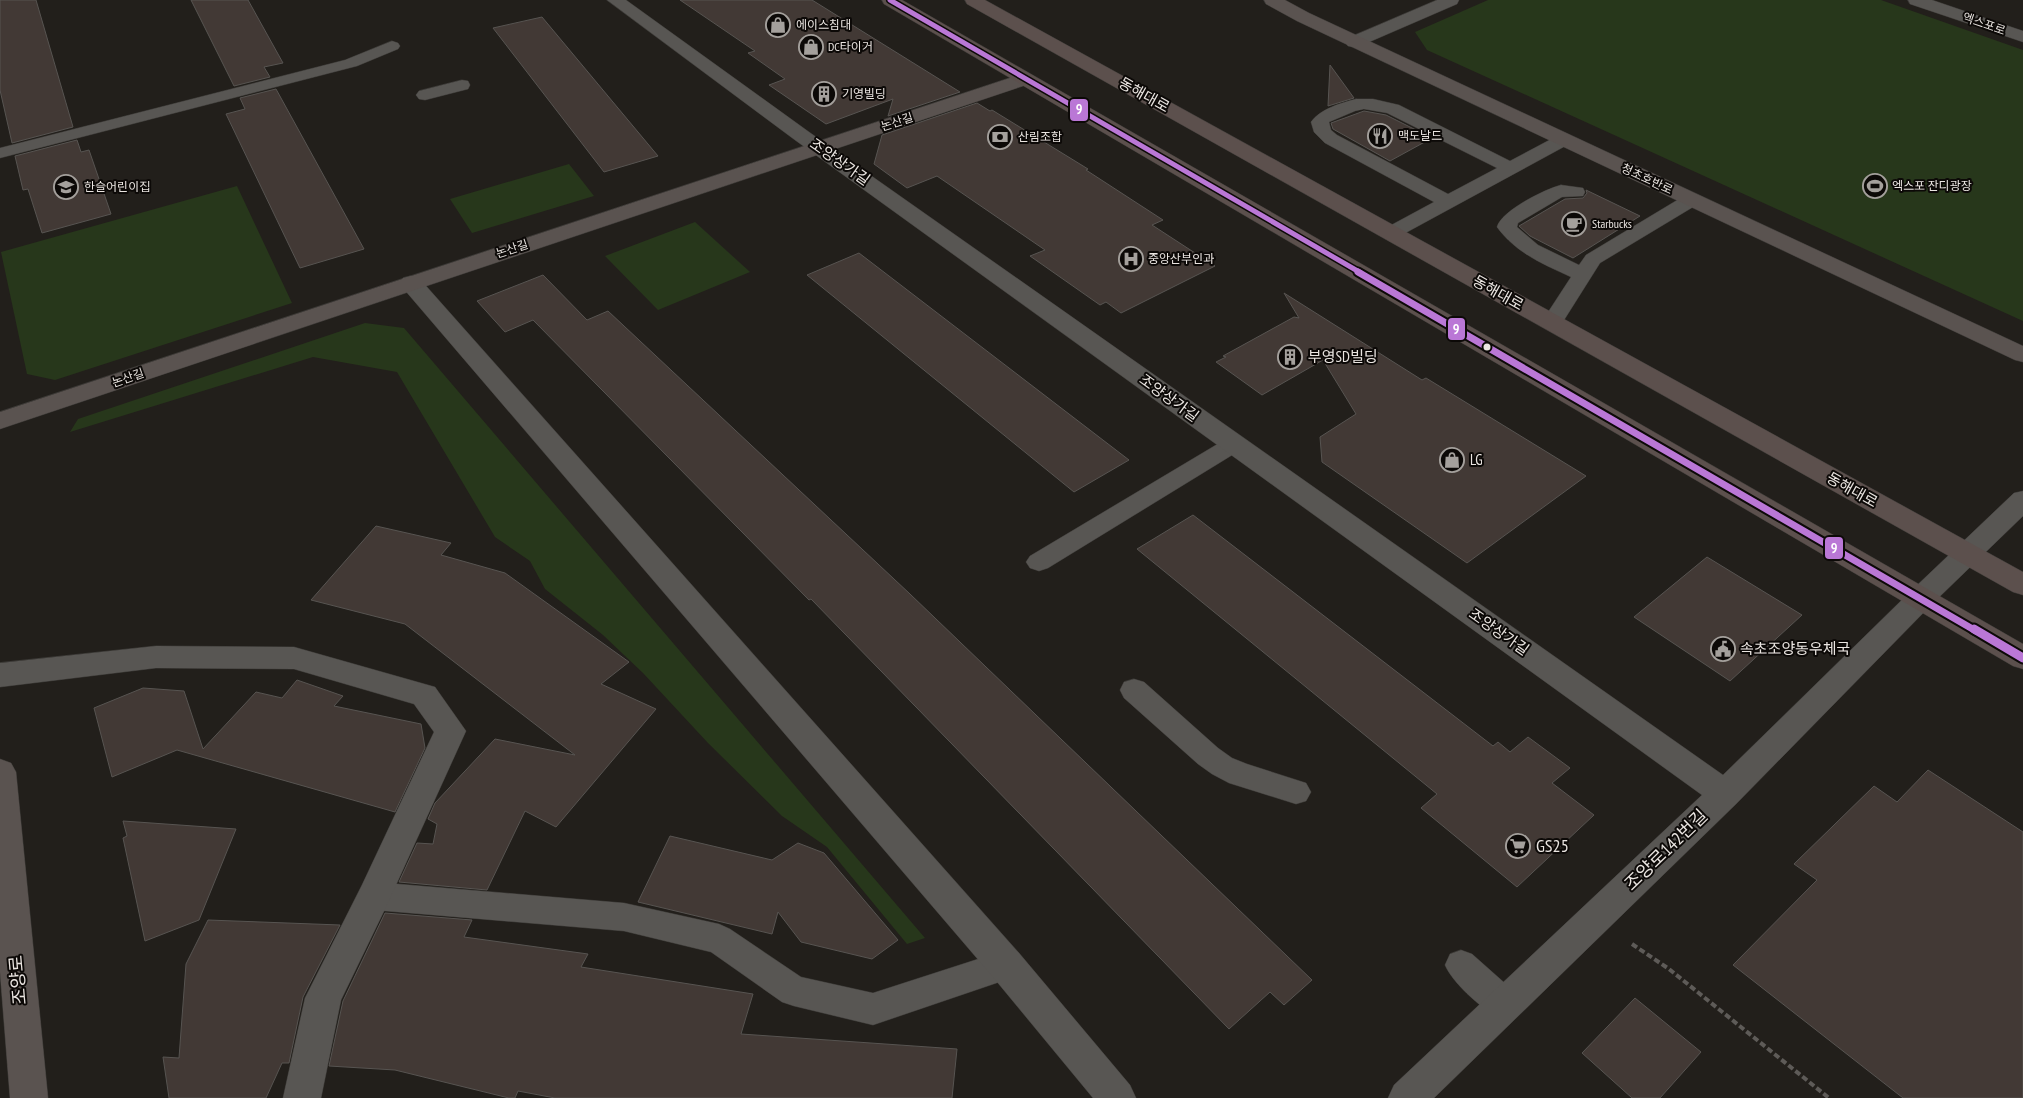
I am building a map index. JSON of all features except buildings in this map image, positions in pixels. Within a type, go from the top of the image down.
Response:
[{"type":"main road","points":[[890,0],[2023,658]]},
{"type":"main road","name":"동해대로","points":[[973,0],[2023,585]]},
{"type":"street","name":"조양상가길","points":[[615,0],[819,148],[1725,794]]},
{"type":"street","name":"청초호반로","points":[[1272,0],[1354,42],[2023,356]]},
{"type":"street","points":[[1354,42],[1451,0]]},
{"type":"street","name":"엑스포로","points":[[1916,0],[2023,37]]},
{"type":"street","name":"논산길","points":[[0,421],[1025,79]]},
{"type":"street","points":[[411,283],[1006,966],[1117,1098]]},
{"type":"street","name":"조양로142번길","points":[[1407,1098],[1725,794],[1921,598],[2023,500]]},
{"type":"street","points":[[0,675],[156,657],[294,658],[424,695],[450,731],[374,896],[323,998],[302,1098]]},
{"type":"street","name":"조양로","points":[[0,772],[29,1098]]},
{"type":"lane","points":[[0,153],[351,63],[392,46]]},
{"type":"lane","points":[[425,95],[462,85]]},
{"type":"lane","points":[[1448,202],[1331,139],[1320,128],[1320,122],[1322,119],[1354,104],[1366,103],[1387,106],[1510,168]]},
{"type":"lane","points":[[1390,233],[1563,140]]},
{"type":"lane","points":[[1576,192],[1561,191],[1555,193],[1511,219],[1507,227],[1517,240],[1528,247],[1581,274]]},
{"type":"lane","points":[[1552,323],[1581,274],[1593,259],[1632,228],[1690,200]]},
{"type":"lane","points":[[1039,562],[1234,444]]},
{"type":"lane","points":[[1134,690],[1208,756],[1222,766],[1239,774],[1296,792]]},
{"type":"lane","points":[[374,896],[633,919],[719,938],[794,991],[873,1008],[1006,966]]},
{"type":"lane","points":[[1461,965],[1505,1005]]},
{"type":"path","points":[[1632,944],[1669,969],[1829,1098]]},
{"type":"green space","name":"엑스포 잔디광장","points":[[1488,0],[1881,0],[2023,50],[2023,321],[1427,50],[1415,32]]},
{"type":"green space","points":[[569,164],[594,196],[472,233],[450,199]]},
{"type":"green space","points":[[237,186],[292,303],[55,380],[27,374],[1,252]]},
{"type":"green space","points":[[695,222],[750,272],[658,310],[605,256]]},
{"type":"green space","points":[[365,323],[404,328],[925,938],[907,944],[827,847],[782,816],[708,743],[643,673],[603,635],[545,589],[530,561],[495,537],[397,372],[313,357],[70,432],[78,419]]},
{"type":"transit line","name":"9","points":[[890,0],[2023,658]]},
{"type":"place","name":"에이스침대","points":[[778,25]]},
{"type":"place","name":"DC타이거","points":[[811,47]]},
{"type":"place","name":"기영빌딩","points":[[824,94]]},
{"type":"place","name":"맥도날드","points":[[1380,136]]},
{"type":"place","name":"산림조합","points":[[1000,137]]},
{"type":"place","name":"엑스포 잔디광장","points":[[1875,186]]},
{"type":"place","name":"한슬어린이집","points":[[66,187]]},
{"type":"place","name":"Starbucks","points":[[1574,224]]},
{"type":"place","name":"중앙산부인과","points":[[1131,259]]},
{"type":"place","name":"부영SD빌딩","points":[[1290,357]]},
{"type":"place","name":"LG","points":[[1452,460]]},
{"type":"place","name":"속초조양동우체국","points":[[1723,649]]},
{"type":"place","name":"GS25","points":[[1518,846]]}]
